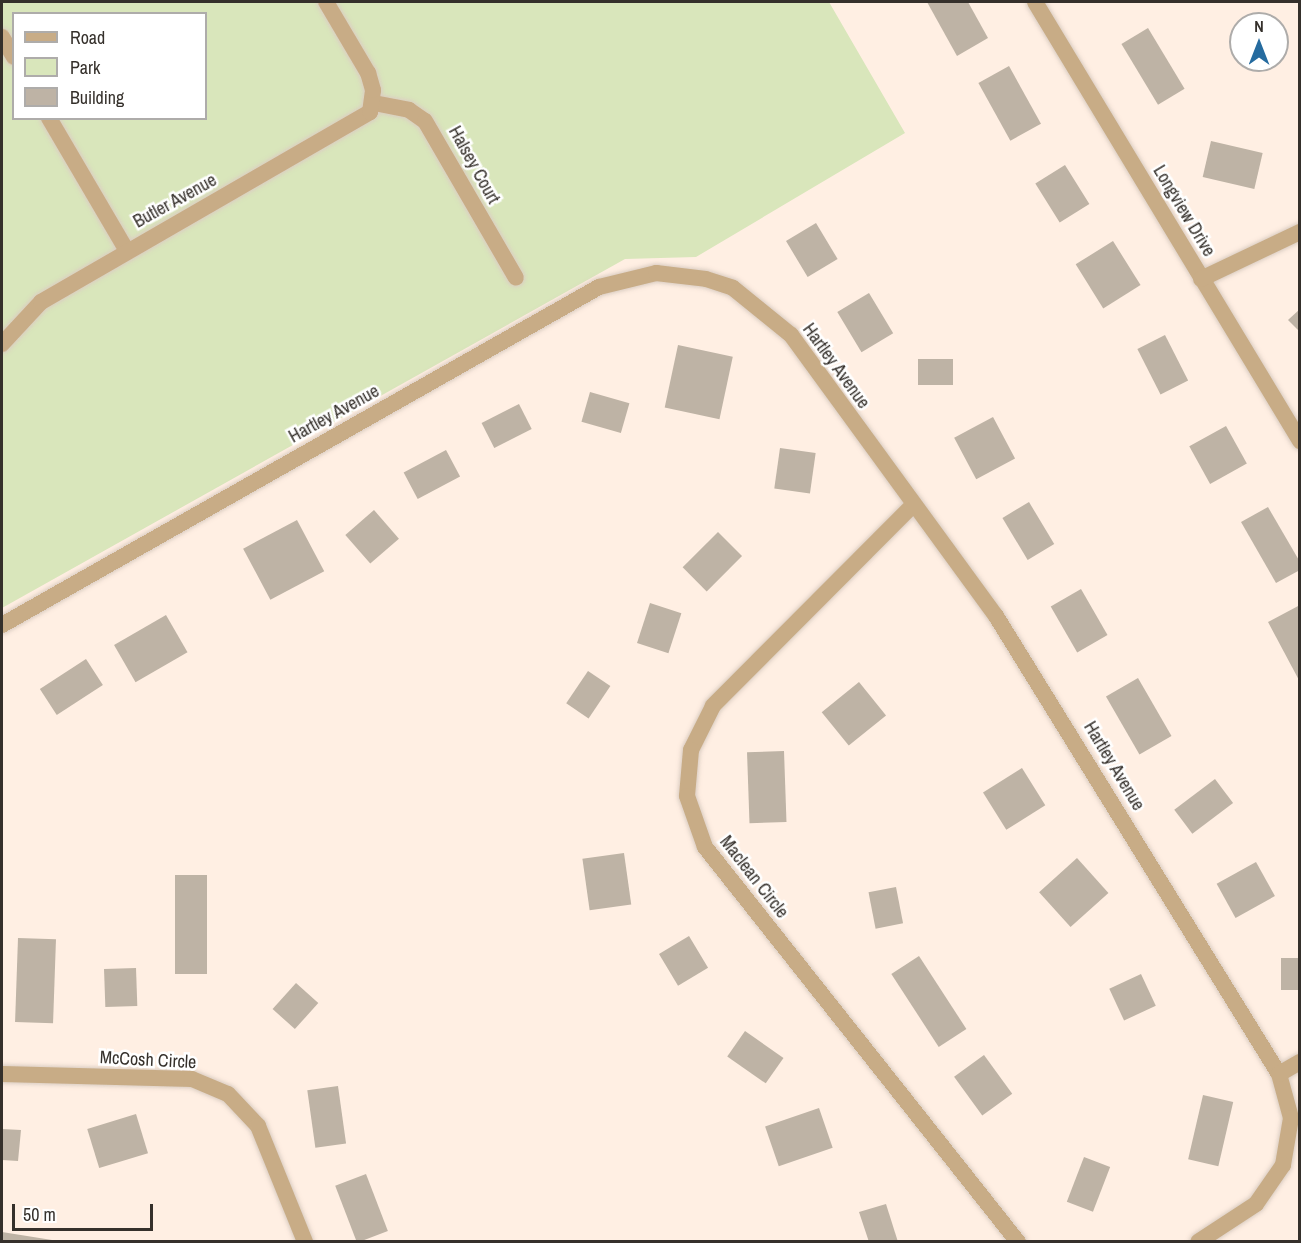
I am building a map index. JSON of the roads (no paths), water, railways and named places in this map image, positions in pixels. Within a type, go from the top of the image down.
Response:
[{"type":"street","points":[[326,2],[368,73],[374,103]]},
{"type":"street","name":"Longview Drive","points":[[1035,2],[1299,441]]},
{"type":"street","points":[[2,37],[12,54]]},
{"type":"street","name":"Butler Avenue","points":[[2,344],[41,302],[361,119],[374,103]]},
{"type":"street","name":"Halsey Court","points":[[374,103],[409,110],[425,121],[516,278]]},
{"type":"street","points":[[50,120],[127,251]]},
{"type":"street","points":[[1201,279],[1299,232]]},
{"type":"street","name":"Hartley Avenue","points":[[2,624],[599,287],[656,273],[706,279],[733,288],[772,314],[1036,675],[1279,1074],[1291,1118],[1290,1141],[1273,1184],[1256,1204],[1198,1242]]},
{"type":"street","name":"Maclean Circle","points":[[912,506],[713,706],[691,750],[687,796],[705,847],[1018,1242]]},
{"type":"street","points":[[1279,1074],[1299,1062]]},
{"type":"street","name":"McCosh Circle","points":[[2,1074],[192,1079],[228,1094],[258,1126],[305,1242]]}]
